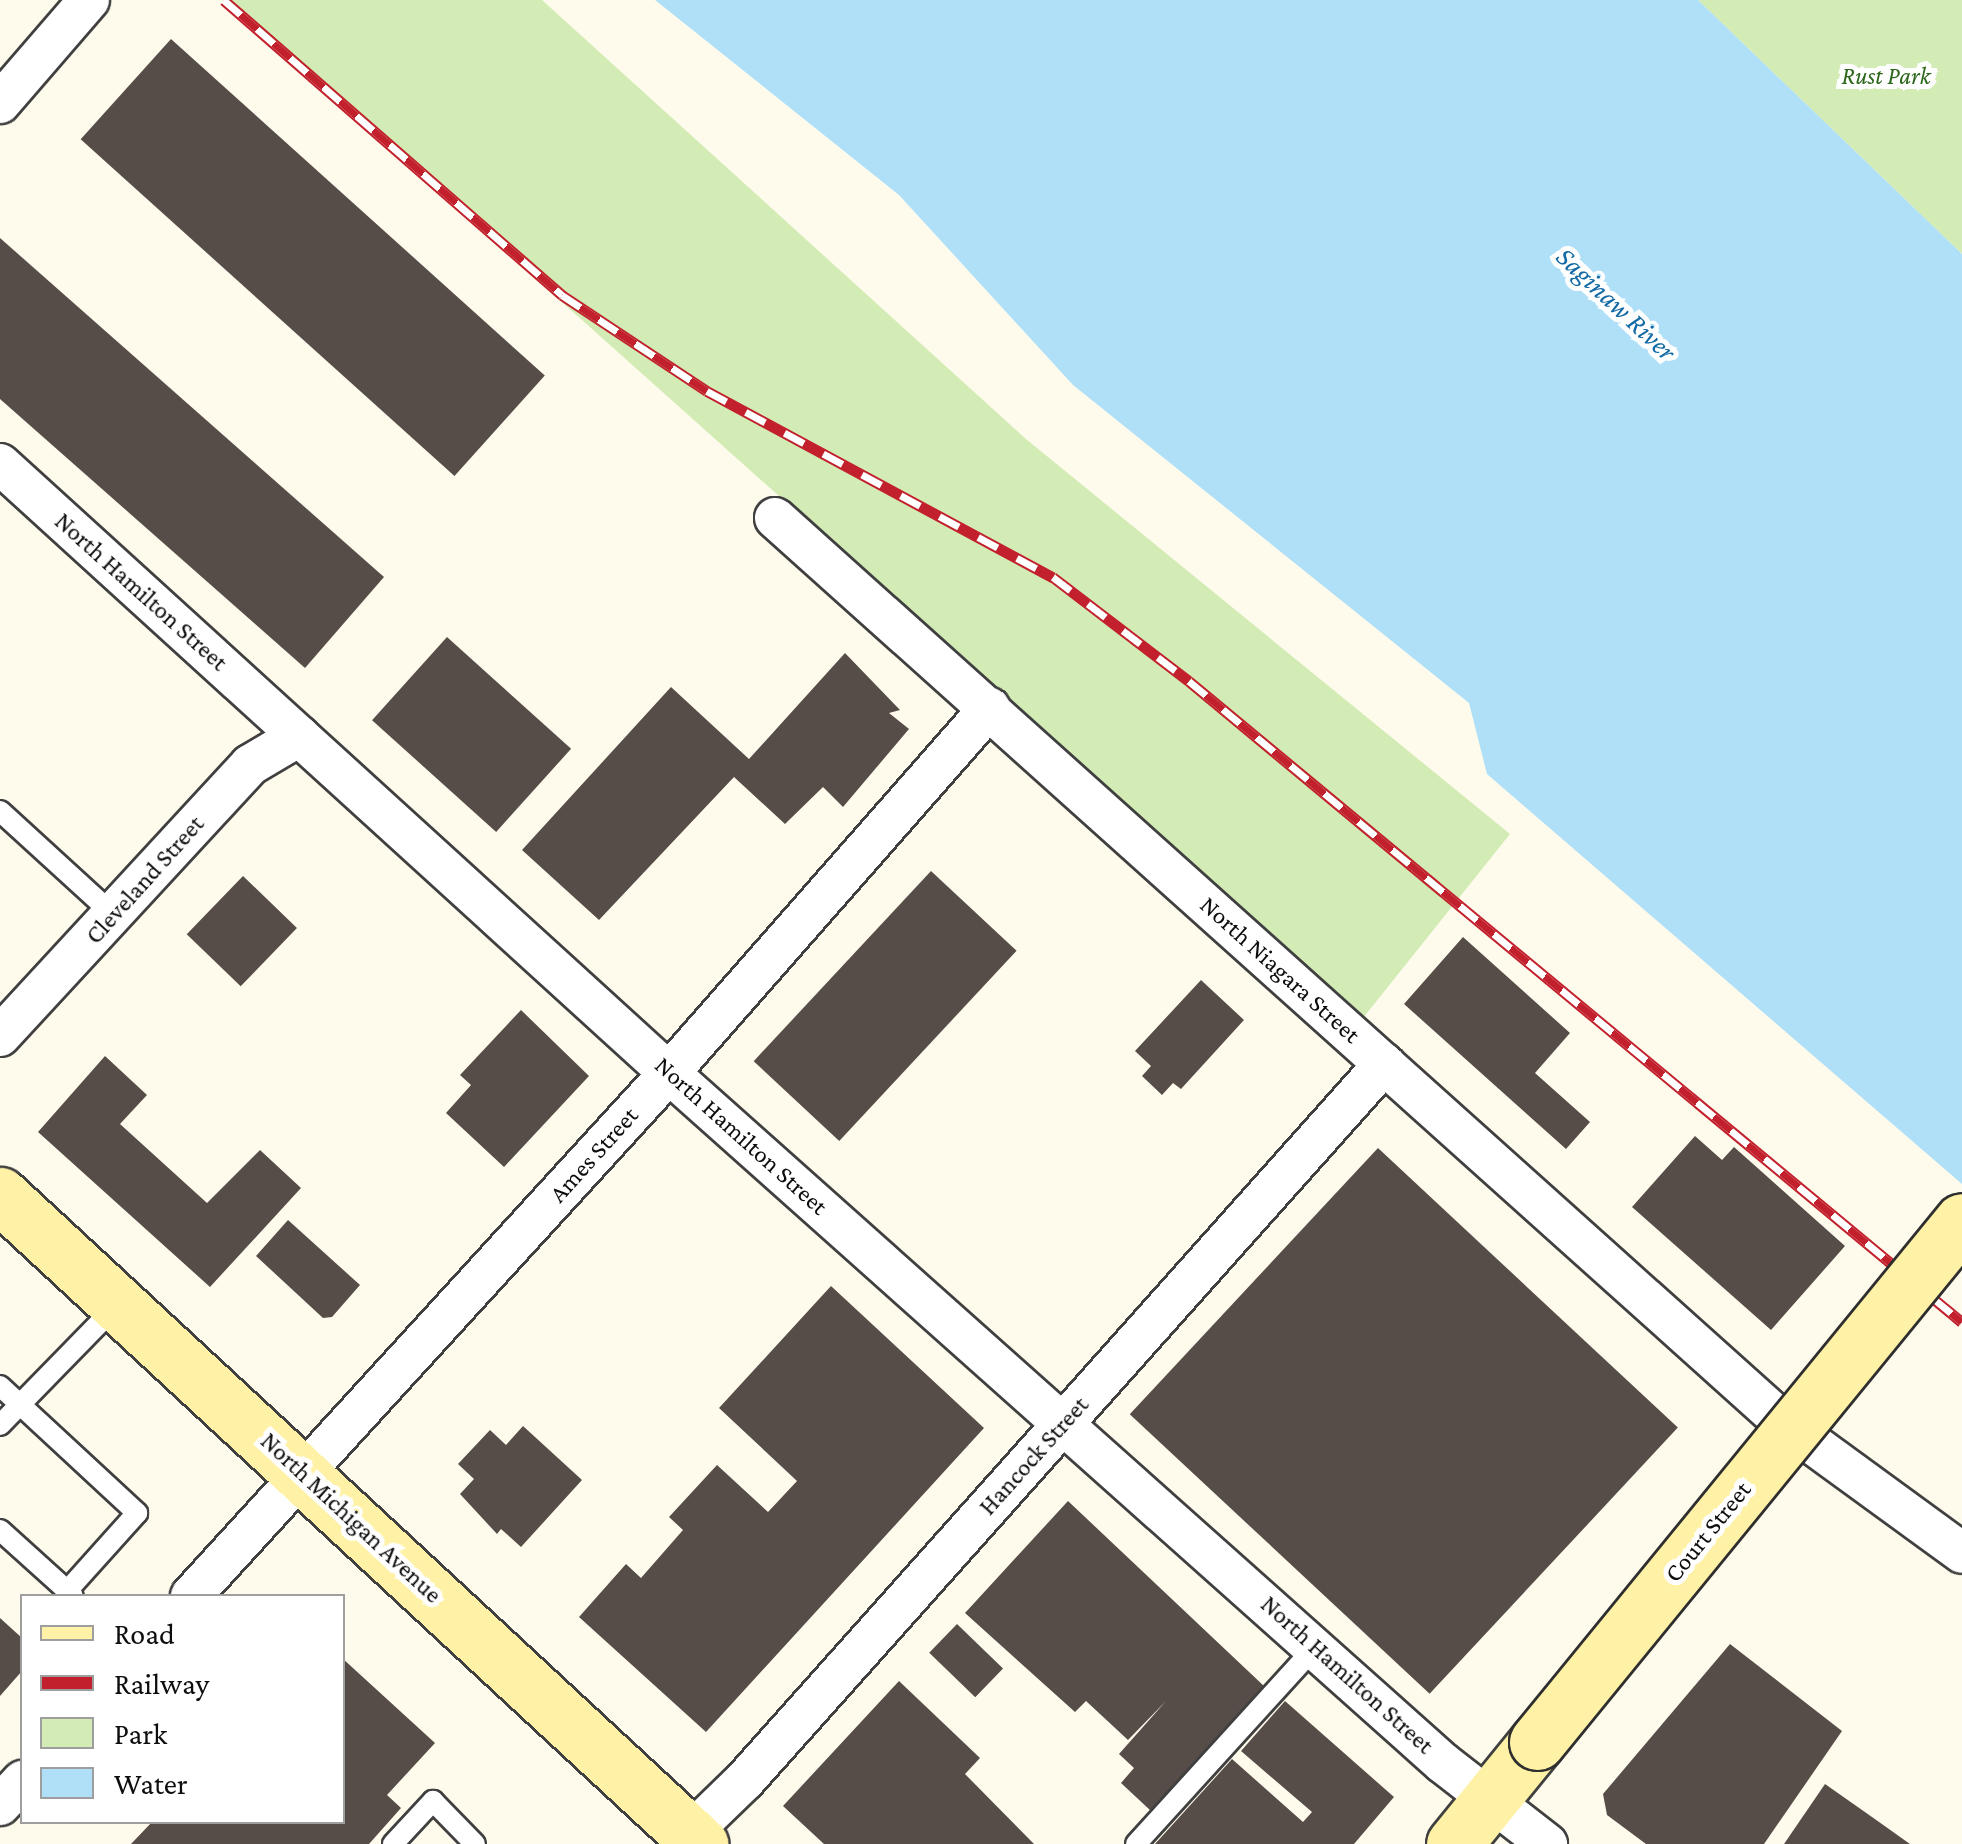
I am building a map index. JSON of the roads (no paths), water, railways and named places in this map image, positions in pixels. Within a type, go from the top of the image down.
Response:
[{"type":"main road","name":"North Michigan Avenue","points":[[0,1194],[303,1473],[689,1841]]},
{"type":"main road","name":"Court Street","points":[[1454,1844],[1962,1221]]},
{"type":"street","points":[[0,103],[89,0]]},
{"type":"street","name":"North Hamilton Street","points":[[0,464],[669,1073],[1488,1802],[1547,1844]]},
{"type":"street","name":"North Niagara Street","points":[[775,518],[1784,1423],[1962,1553]]},
{"type":"street","name":"Ames Street","points":[[193,1594],[669,1073],[990,708]]},
{"type":"street","name":"Cleveland Street","points":[[0,1036],[250,765],[299,736]]},
{"type":"street","name":"Hancock Street","points":[[689,1841],[1384,1064]]},
{"type":"street","points":[[0,1806],[20,1783]]},
{"type":"lane","points":[[0,811],[114,915]]},
{"type":"lane","points":[[0,1425],[119,1304]]},
{"type":"lane","points":[[0,1386],[137,1513],[70,1594],[0,1530]]},
{"type":"lane","points":[[1136,1844],[1317,1646]]},
{"type":"lane","points":[[394,1844],[433,1801],[475,1844]]},
{"type":"water","name":"Saginaw River","points":[[655,0],[1698,0],[1962,254],[1962,1184],[1487,774],[1469,703],[1073,385],[899,195]]},
{"type":"railway","points":[[224,0],[562,295],[707,391],[1053,577],[1189,681],[1962,1322]]},
{"type":"park label","name":"Rust Park","points":[[1886,76]]}]
